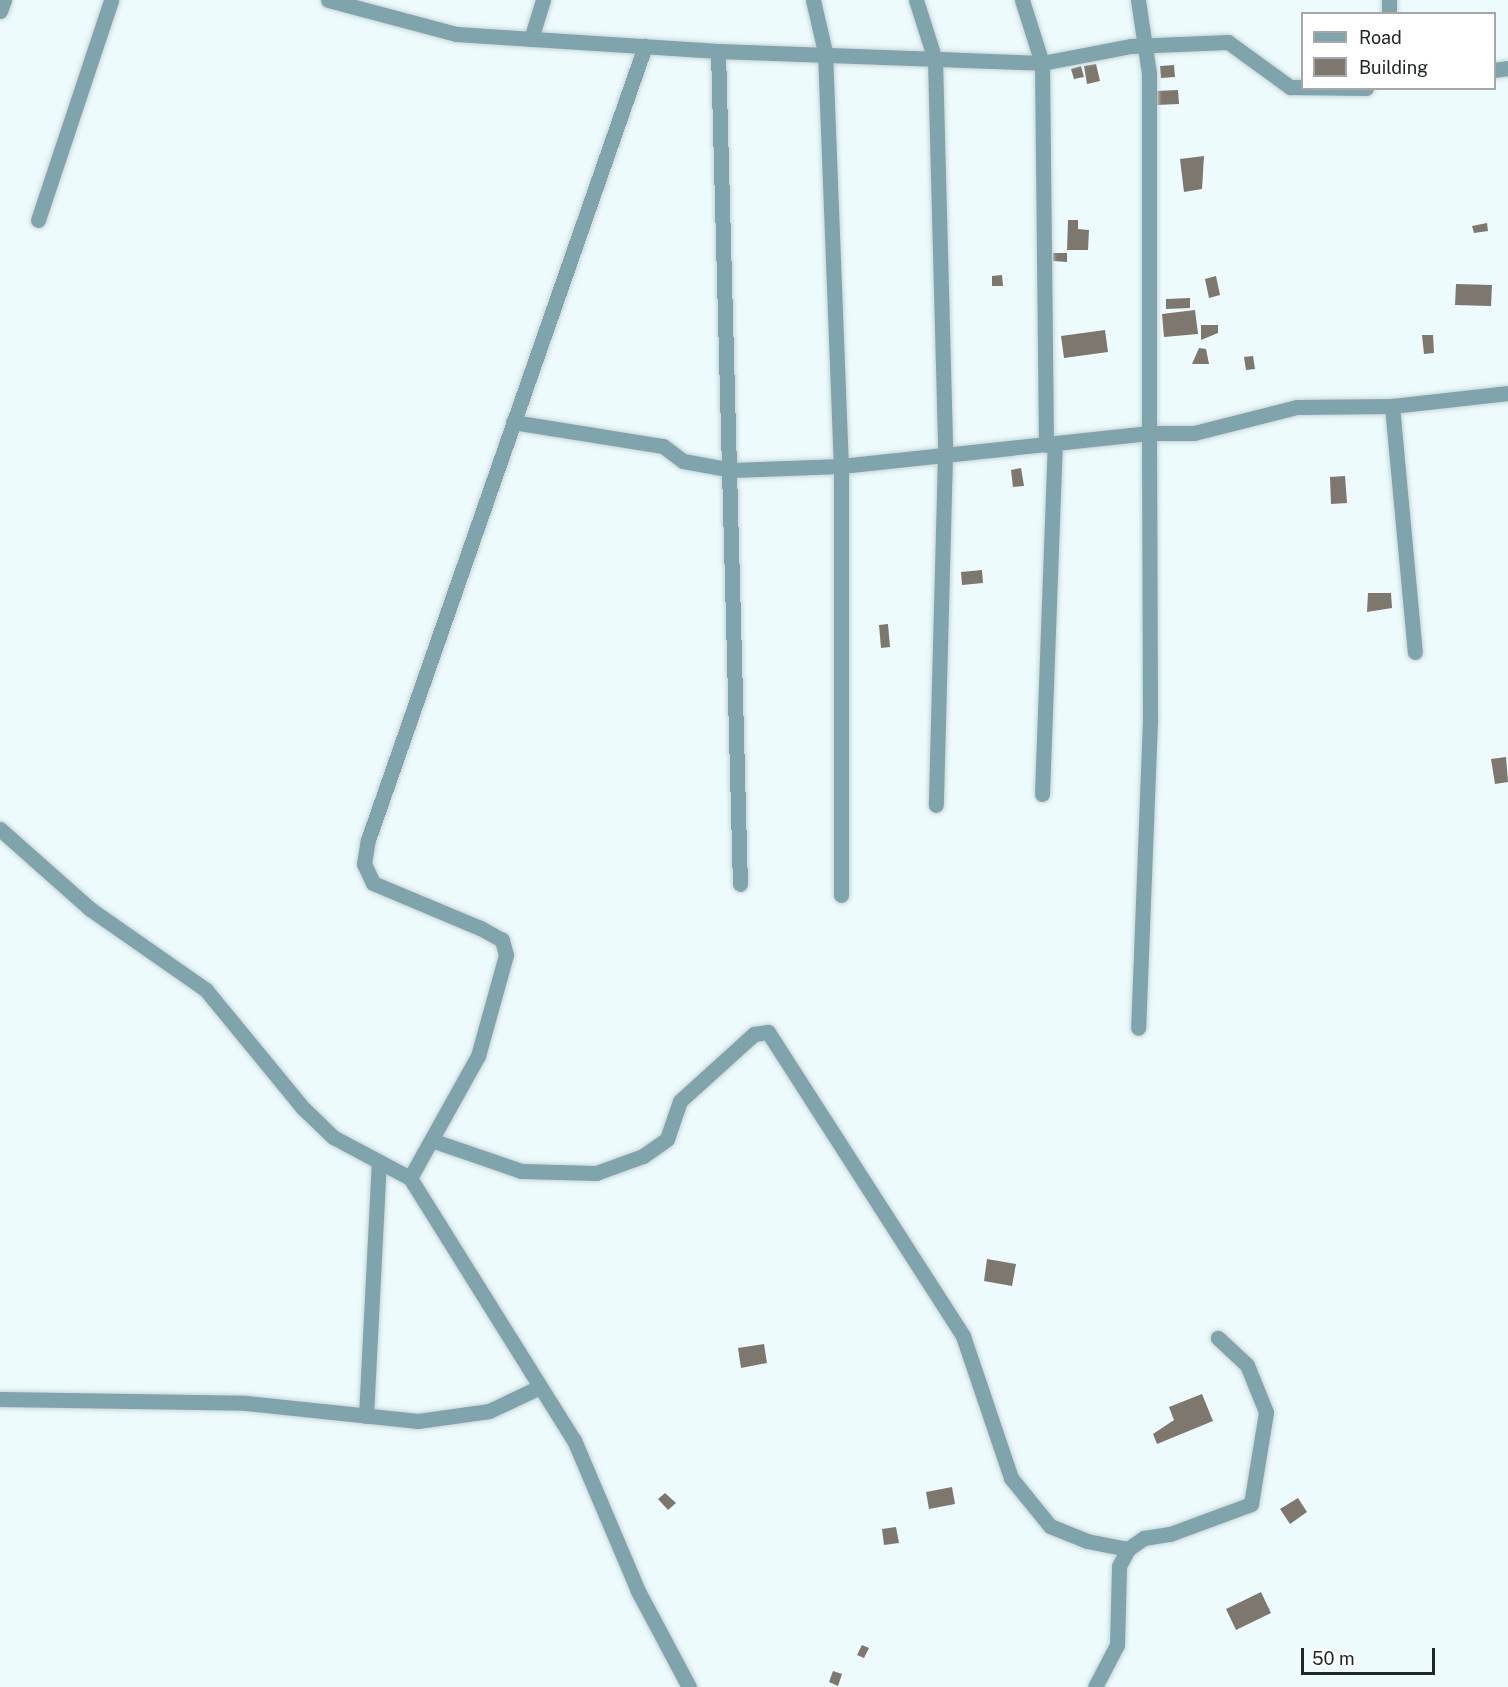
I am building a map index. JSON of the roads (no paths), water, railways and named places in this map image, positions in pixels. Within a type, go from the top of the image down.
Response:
[{"type":"street","points":[[0,11],[4,0]]},
{"type":"street","points":[[38,220],[111,0]]},
{"type":"street","points":[[329,0],[456,34],[718,51],[825,52],[935,60],[1042,63],[1112,49],[1228,42],[1290,87],[1301,87]]},
{"type":"street","points":[[531,39],[543,0]]},
{"type":"street","points":[[813,0],[825,52],[842,466],[841,895]]},
{"type":"street","points":[[916,0],[935,60],[945,455],[936,805]]},
{"type":"street","points":[[1022,0],[1042,63],[1050,445],[1042,794]]},
{"type":"street","points":[[1138,0],[1144,48],[1150,720],[1138,1028]]},
{"type":"street","points":[[410,1178],[434,1141],[478,1056],[506,955],[502,940],[374,883],[364,864],[513,422],[645,46]]},
{"type":"street","points":[[718,51],[733,470],[740,884]]},
{"type":"street","points":[[513,422],[663,446],[683,461],[733,470],[842,466],[1149,433],[1194,433],[1297,407],[1392,406],[1508,393]]},
{"type":"street","points":[[1392,406],[1415,652]]},
{"type":"street","points":[[0,829],[90,909],[206,990],[303,1108],[333,1137],[410,1178],[574,1440],[638,1591],[689,1687]]},
{"type":"street","points":[[434,1141],[521,1171],[596,1173],[643,1156],[667,1138],[680,1101],[754,1034],[768,1032],[963,1336],[1011,1478],[1050,1526],[1087,1541],[1128,1549]]},
{"type":"street","points":[[366,1416],[379,1162]]},
{"type":"street","points":[[1095,1687],[1117,1645],[1119,1566],[1128,1549],[1144,1538],[1170,1534],[1251,1504],[1266,1412],[1247,1365],[1218,1338]]},
{"type":"street","points":[[0,1399],[246,1403],[418,1421],[470,1416],[540,1387]]}]
